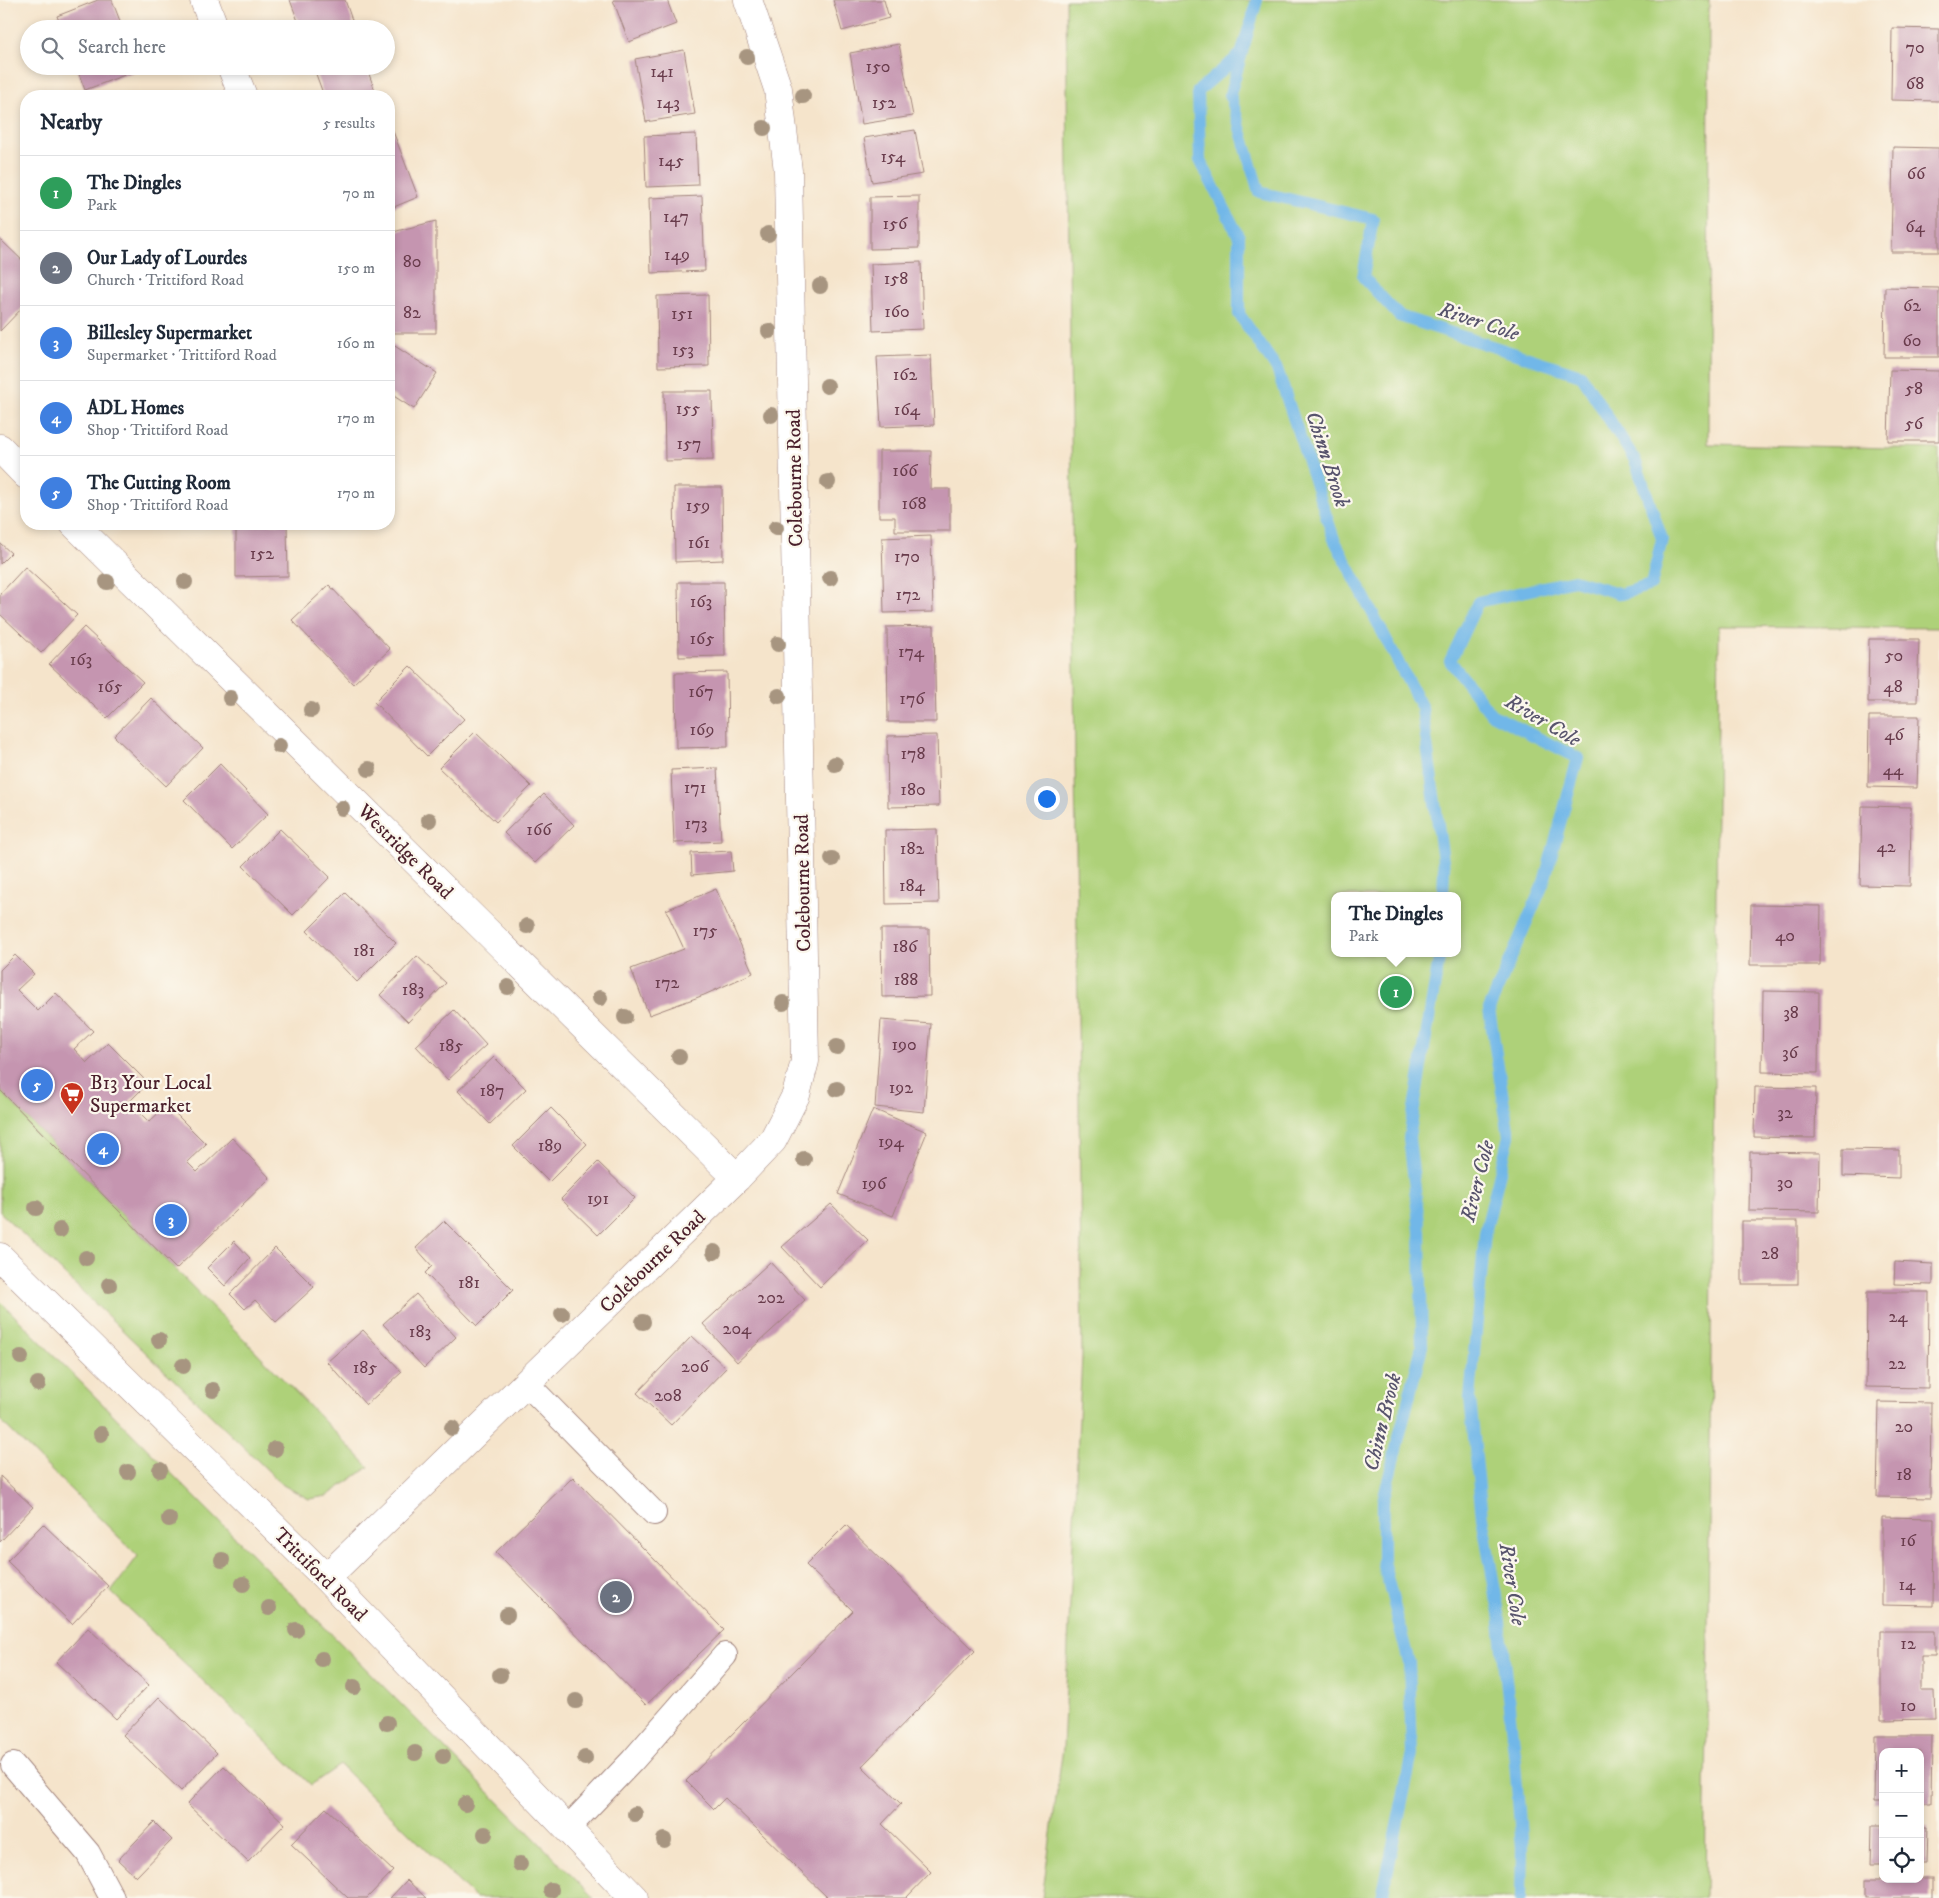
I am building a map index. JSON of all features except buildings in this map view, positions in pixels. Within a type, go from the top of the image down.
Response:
[{"type":"street","points":[[204,0],[212,20]]},
{"type":"street","name":"Colebourne Road","points":[[326,1578],[737,1178],[773,1140],[796,1095],[805,1061],[788,171],[778,89],[748,0]]},
{"type":"street","points":[[235,75],[241,90]]},
{"type":"street","points":[[0,448],[20,468]]},
{"type":"street","name":"Westridge Road","points":[[84,530],[737,1178]]},
{"type":"street","name":"Trittiford Road","points":[[0,1257],[326,1578],[634,1898]]},
{"type":"lane","points":[[526,1384],[654,1513]]},
{"type":"lane","points":[[568,1828],[633,1760],[725,1655]]},
{"type":"lane","points":[[13,1765],[88,1853],[112,1898]]},
{"type":"green space","points":[[1066,0],[1709,0],[1708,444],[1939,449],[1939,628],[1719,626],[1705,1898],[1042,1898],[1063,1748],[1082,1356]]},
{"type":"green space","points":[[0,1090],[369,1467],[327,1496],[309,1499],[283,1485],[0,1212]]},
{"type":"green space","points":[[0,1301],[594,1898],[475,1898],[340,1765],[311,1785],[111,1592],[138,1556],[0,1420]]},
{"type":"waterway","name":"River Cole","points":[[1257,0],[1230,94],[1259,192],[1373,219],[1363,277],[1399,316],[1581,375],[1635,460],[1662,539],[1651,585],[1621,594],[1574,580],[1478,602],[1450,661],[1491,714],[1578,758],[1544,882],[1489,1009],[1509,1136],[1485,1233],[1470,1398],[1482,1517],[1499,1613],[1515,1762],[1522,1849],[1521,1898]]},
{"type":"waterway","name":"Chinn Brook","points":[[1241,54],[1198,91],[1200,160],[1239,237],[1239,314],[1277,369],[1334,539],[1422,708],[1444,868],[1443,892]]},
{"type":"waterway","name":"Chinn Brook","points":[[1382,1898],[1412,1754],[1409,1663],[1383,1561],[1383,1501],[1422,1346],[1420,1231],[1409,1138],[1439,957]]},
{"type":"place","name":"The Dingles","points":[[1396,992]]},
{"type":"place","name":"The Cutting Room","points":[[37,1085]]},
{"type":"place","name":"B13 Your Local Supermarket","points":[[72,1115]]},
{"type":"place","name":"ADL Homes","points":[[103,1149]]},
{"type":"place","name":"Billesley Supermarket","points":[[171,1220]]},
{"type":"place","name":"Our Lady of Lourdes","points":[[616,1597]]}]
